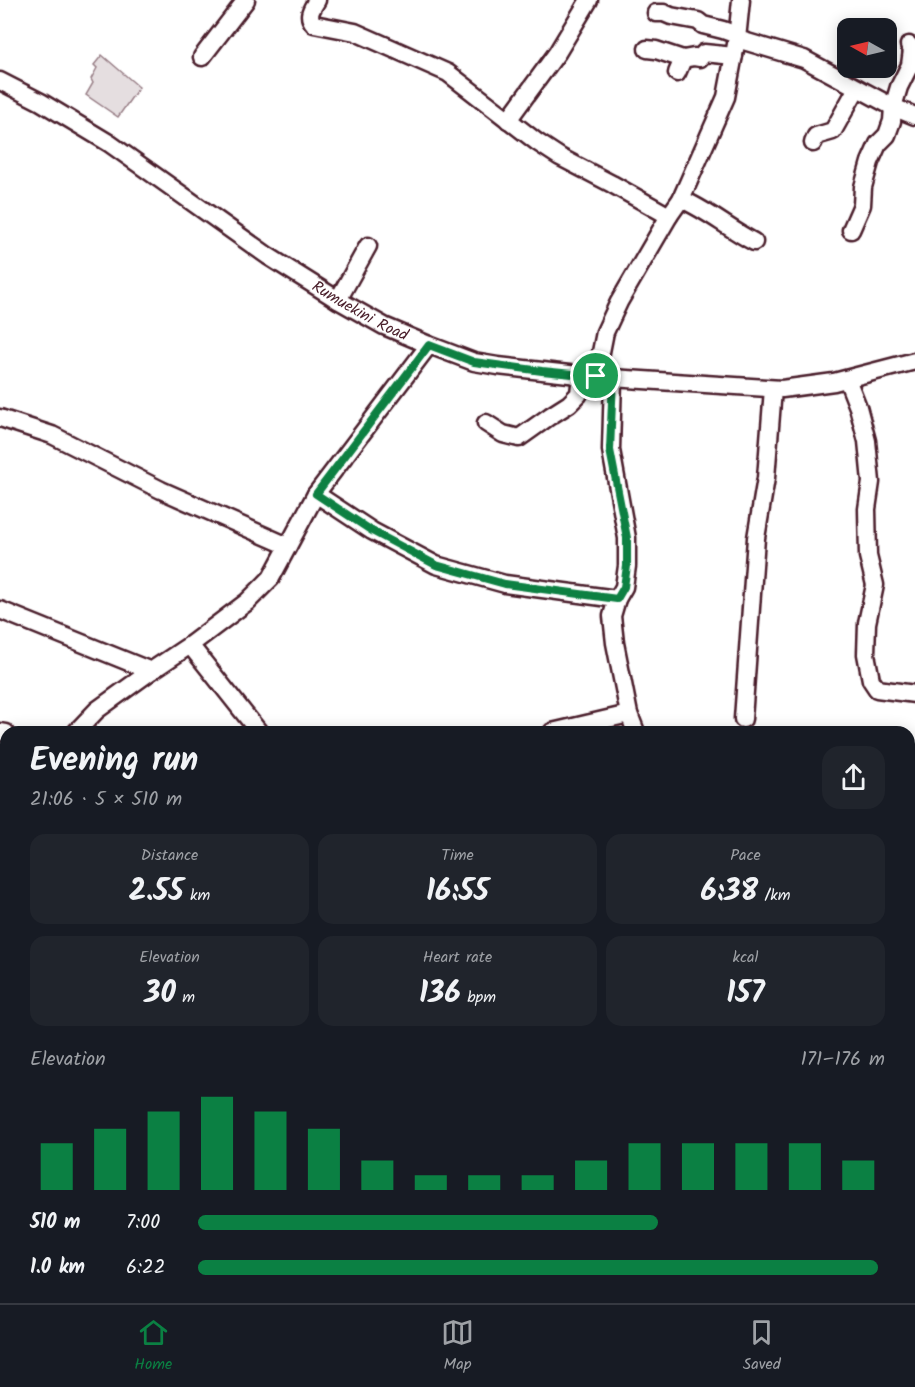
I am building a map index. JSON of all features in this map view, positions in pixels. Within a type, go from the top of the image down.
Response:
[{"type":"street","points":[[202,57],[246,0]]},
{"type":"street","points":[[317,0],[309,14],[314,24],[355,32],[448,73],[560,157],[669,216]]},
{"type":"street","points":[[508,120],[557,53],[589,0]]},
{"type":"street","points":[[634,726],[629,714],[615,643],[612,616],[617,599],[624,587],[627,538],[597,376],[605,332],[669,216],[681,199],[726,97],[741,0]]},
{"type":"street","points":[[656,13],[698,21],[703,25],[804,59],[892,107],[915,116]]},
{"type":"street","points":[[851,230],[862,205],[863,187],[870,162],[878,144],[887,135],[892,122],[892,107],[910,65],[912,50],[909,45]]},
{"type":"street","points":[[647,49],[656,50],[680,66],[694,57],[700,58],[704,53],[734,56]]},
{"type":"street","name":"Rumuekini Road","points":[[2,86],[41,102],[109,143],[268,256],[338,300],[384,326],[474,362],[597,376],[782,389],[834,382],[915,361]]},
{"type":"street","points":[[813,143],[816,136],[833,131],[857,88]]},
{"type":"street","points":[[681,199],[754,242]]},
{"type":"street","points":[[338,300],[368,246]]},
{"type":"street","points":[[82,726],[97,710],[247,602],[271,579],[316,494],[429,345]]},
{"type":"street","points":[[486,423],[503,434],[519,438],[568,404],[597,376]]},
{"type":"street","points":[[848,379],[867,441],[871,482],[867,509],[868,556],[875,585],[867,623],[866,654],[869,671],[871,680],[877,689],[915,694]]},
{"type":"street","points":[[743,719],[756,538],[766,478],[772,388]]},
{"type":"street","points":[[0,418],[52,435],[161,490],[288,546]]},
{"type":"street","points":[[316,494],[372,531],[436,565],[505,584],[617,599]]},
{"type":"street","points":[[0,610],[151,671]]},
{"type":"street","points":[[190,645],[254,726]]},
{"type":"street","points":[[578,726],[629,714]]},
{"type":"shaded area","points":[[102,55],[139,87],[118,117],[86,95],[93,83],[91,79],[97,68],[94,65]]},
{"type":"route","points":[[429,345],[474,362],[596,376],[613,378],[610,450],[627,538],[624,587],[617,599],[505,584],[436,565],[372,531],[316,494],[429,345]]}]
